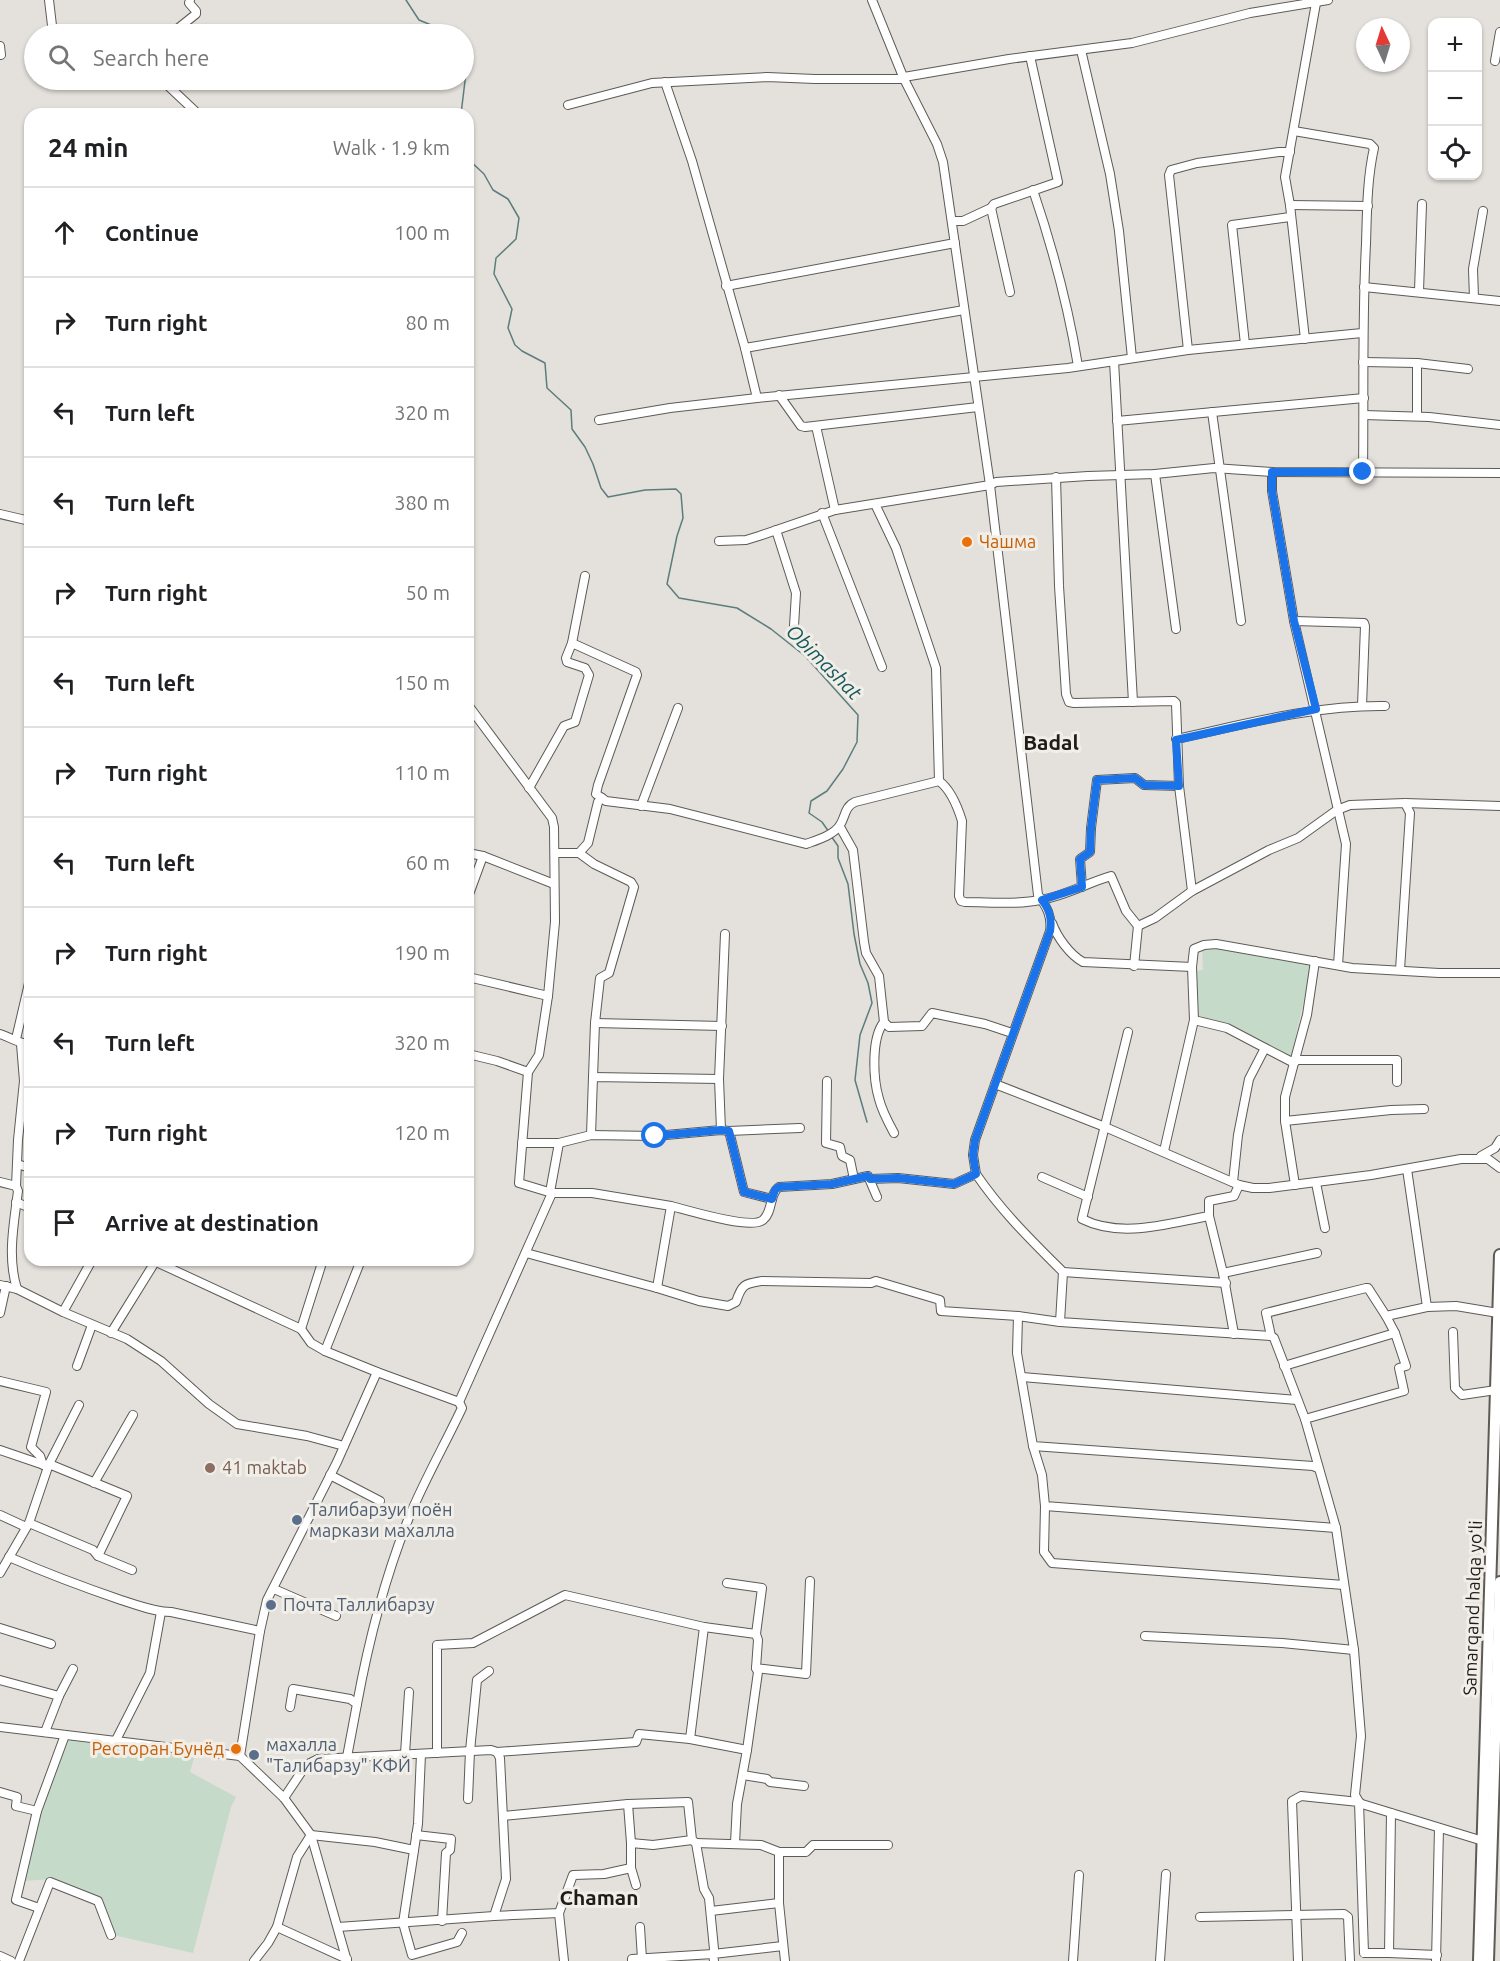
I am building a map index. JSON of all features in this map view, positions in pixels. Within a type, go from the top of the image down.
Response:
[{"type":"highway","name":"Samarqand halqa yoʻli","points":[[1488,1961],[1483,1841],[1500,1257]]},
{"type":"highway","name":"Samarqand halqa yoʻli","points":[[1479,1961],[1485,1921],[1497,1768],[1500,1582]]},
{"type":"street","points":[[49,0],[52,24]]},
{"type":"street","points":[[184,24],[196,14],[189,3],[190,0]]},
{"type":"street","points":[[872,0],[904,78],[937,144],[943,162],[990,485],[1038,895],[1048,908],[1056,933],[1077,959],[1090,963],[1192,967]]},
{"type":"street","points":[[568,105],[621,90],[665,82],[767,77],[904,78],[1030,56],[1132,43],[1250,13],[1328,0]]},
{"type":"street","points":[[1305,339],[1290,205],[1285,185],[1316,3]]},
{"type":"street","points":[[1495,62],[1500,32]]},
{"type":"street","points":[[0,46],[1,55]]},
{"type":"street","points":[[1081,50],[1110,174],[1119,231],[1132,358]]},
{"type":"street","points":[[952,221],[963,220],[991,208],[994,204],[1056,184],[1058,180],[1030,56]]},
{"type":"street","points":[[665,82],[692,161],[757,398]]},
{"type":"street","points":[[173,90],[192,108]]},
{"type":"street","points":[[1293,131],[1370,144],[1374,148],[1368,206],[1362,333],[1363,472]]},
{"type":"street","points":[[1188,350],[1169,175],[1171,170],[1197,163],[1290,152]]},
{"type":"street","points":[[1033,190],[1049,237],[1068,309],[1078,366]]},
{"type":"street","points":[[1419,291],[1422,204]]},
{"type":"street","points":[[1290,205],[1368,206]]},
{"type":"street","points":[[991,208],[1011,292]]},
{"type":"street","points":[[1474,298],[1473,269],[1483,211]]},
{"type":"street","points":[[1245,344],[1232,225],[1290,217]]},
{"type":"street","points":[[726,286],[955,243]]},
{"type":"street","points":[[1364,286],[1500,301]]},
{"type":"street","points":[[745,348],[964,310]]},
{"type":"street","points":[[599,420],[670,408],[779,395],[1078,366],[1188,350],[1362,333]]},
{"type":"street","points":[[1114,361],[1133,702]]},
{"type":"street","points":[[1363,362],[1417,363],[1468,369]]},
{"type":"street","points":[[1417,363],[1417,416]]},
{"type":"street","points":[[779,395],[801,426],[978,407]]},
{"type":"street","points":[[1118,421],[1364,398]]},
{"type":"street","points":[[1212,412],[1241,621]]},
{"type":"street","points":[[1364,415],[1417,416],[1500,425]]},
{"type":"street","points":[[816,426],[835,510]]},
{"type":"street","points":[[719,541],[746,540],[835,510],[990,485],[996,482],[1056,477],[1155,474],[1220,468],[1272,472],[1500,473]]},
{"type":"street","points":[[1272,472],[1272,491],[1294,621],[1346,844],[1338,965]]},
{"type":"street","points":[[1155,474],[1176,629]]},
{"type":"street","points":[[1056,477],[1059,586],[1066,694],[1069,702],[1074,703],[1176,702],[1179,786],[1192,891]]},
{"type":"street","points":[[875,504],[896,548],[936,668],[939,781]]},
{"type":"street","points":[[822,513],[882,667]]},
{"type":"street","points":[[0,514],[24,520]]},
{"type":"street","points":[[776,530],[796,593],[794,626]]},
{"type":"street","points":[[529,788],[564,726],[575,722],[589,675],[585,668],[567,662],[566,658],[572,643],[585,576]]},
{"type":"street","points":[[1294,621],[1364,623],[1362,706]]},
{"type":"street","points":[[572,643],[636,672],[637,675],[598,785],[596,794],[606,801],[670,809],[806,844],[821,839],[840,827],[846,809],[855,802],[939,781],[944,784],[962,821],[961,901],[1030,902],[1113,877],[1126,911],[1138,926],[1134,966]]},
{"type":"street","points":[[1176,740],[1316,709],[1385,706]]},
{"type":"street","points":[[641,806],[678,708]]},
{"type":"street","points":[[474,713],[552,818],[556,853],[555,921],[548,996],[539,1055],[528,1072],[519,1183],[551,1192],[592,1193],[755,1223],[766,1217],[775,1190],[779,1187],[832,1184],[868,1176],[870,1179],[898,1178],[954,1184],[976,1174]]},
{"type":"street","points":[[1082,887],[1080,859],[1090,852],[1097,780],[1135,778],[1144,785],[1179,786]]},
{"type":"street","points":[[579,853],[588,843],[598,802],[602,798]]},
{"type":"street","points":[[1400,970],[1410,813],[1405,803]]},
{"type":"street","points":[[1138,926],[1155,918],[1192,891],[1269,850],[1298,838],[1337,810],[1350,805],[1405,803],[1500,806]]},
{"type":"street","points":[[840,827],[853,850],[864,942],[866,953],[879,976],[884,1022],[889,1027],[922,1026],[932,1013],[985,1024],[1012,1033]]},
{"type":"street","points":[[556,853],[579,853],[594,864],[631,882],[634,887],[609,973],[600,978],[595,1023],[591,1135]]},
{"type":"street","points":[[474,854],[554,884]]},
{"type":"street","points":[[474,881],[483,856]]},
{"type":"street","points":[[1051,922],[1050,931],[975,1140],[973,1155],[976,1174],[996,1203],[1016,1226],[1064,1272],[1226,1283]]},
{"type":"street","points":[[725,934],[720,1079],[725,1131],[744,1192],[772,1199]]},
{"type":"street","points":[[1164,1151],[1194,1020],[1192,967],[1194,949],[1216,944],[1352,968],[1439,973],[1500,973]]},
{"type":"street","points":[[1295,1185],[1285,1121],[1285,1097],[1307,1015],[1315,961]]},
{"type":"street","points":[[474,978],[548,996]]},
{"type":"street","points":[[1194,1020],[1227,1028],[1293,1063]]},
{"type":"street","points":[[884,1022],[878,1029],[875,1074],[878,1097],[884,1115],[894,1133]]},
{"type":"street","points":[[595,1023],[722,1026]]},
{"type":"street","points":[[17,1288],[13,1274],[12,1244],[24,1081],[22,1042],[24,1026]]},
{"type":"street","points":[[1128,1032],[1082,1220],[1105,1228],[1138,1228],[1209,1216]]},
{"type":"street","points":[[0,1034],[22,1042]]},
{"type":"street","points":[[1234,1334],[1226,1283],[1209,1216],[1209,1201],[1234,1196],[1238,1135],[1249,1079],[1264,1048]]},
{"type":"street","points":[[474,1055],[528,1072]]},
{"type":"street","points":[[1293,1063],[1297,1060],[1397,1060],[1397,1082]]},
{"type":"street","points":[[593,1077],[720,1079]]},
{"type":"street","points":[[827,1081],[826,1143],[840,1147],[842,1156],[850,1160],[854,1179]]},
{"type":"street","points":[[995,1084],[1253,1188],[1316,1183],[1473,1159],[1487,1155],[1500,1140]]},
{"type":"street","points":[[1285,1121],[1391,1110],[1424,1109]]},
{"type":"street","points":[[522,1143],[559,1143],[591,1135],[655,1136],[800,1128]]},
{"type":"street","points":[[459,1402],[551,1192],[559,1143]]},
{"type":"street","points":[[1473,1159],[1488,1159],[1500,1168]]},
{"type":"street","points":[[17,1164],[24,1166]]},
{"type":"street","points":[[1407,1169],[1427,1306]]},
{"type":"street","points":[[1042,1177],[1088,1197]]},
{"type":"street","points":[[870,1179],[877,1197]]},
{"type":"street","points":[[0,1182],[16,1186]]},
{"type":"street","points":[[1316,1183],[1325,1228]]},
{"type":"street","points":[[16,1202],[24,1205]]},
{"type":"street","points":[[657,1288],[671,1206]]},
{"type":"street","points":[[526,1253],[699,1301],[728,1306],[736,1302],[741,1288],[747,1284],[762,1281],[871,1283],[876,1281],[940,1300],[941,1311],[1018,1316],[1060,1322],[1271,1336]]},
{"type":"street","points":[[1223,1273],[1317,1253]]},
{"type":"street","points":[[63,1312],[89,1266]]},
{"type":"street","points":[[111,1333],[151,1266]]},
{"type":"street","points":[[165,1266],[301,1329],[311,1343],[324,1351],[459,1402],[462,1408],[410,1515],[389,1573],[370,1636],[347,1757]]},
{"type":"street","points":[[301,1329],[321,1266]]},
{"type":"street","points":[[324,1351],[359,1266]]},
{"type":"street","points":[[1060,1322],[1064,1272]]},
{"type":"street","points":[[0,1313],[3,1286],[17,1288],[63,1312],[127,1339],[161,1361],[209,1404],[237,1424],[307,1436],[344,1446]]},
{"type":"street","points":[[1305,1419],[1404,1391],[1399,1368],[1406,1366],[1395,1333],[1368,1288],[1266,1313],[1271,1336],[1274,1338],[1305,1419],[1336,1528],[1354,1650],[1361,1736],[1355,1795],[1359,1802],[1364,1953],[1436,1958],[1439,1828]]},
{"type":"street","points":[[1386,1316],[1427,1306],[1456,1306],[1498,1313]]},
{"type":"street","points":[[1018,1316],[1017,1353],[1033,1446],[1042,1475],[1045,1506],[1044,1552],[1052,1563],[1344,1585]]},
{"type":"street","points":[[77,1366],[92,1324]]},
{"type":"street","points":[[1454,1332],[1455,1388],[1462,1395],[1496,1390]]},
{"type":"street","points":[[1284,1366],[1395,1333]]},
{"type":"street","points":[[240,1756],[267,1600],[344,1446],[376,1372]]},
{"type":"street","points":[[1022,1377],[1297,1400]]},
{"type":"street","points":[[0,1381],[46,1392],[31,1447],[47,1465]]},
{"type":"street","points":[[0,1574],[27,1525],[47,1465],[79,1405]]},
{"type":"street","points":[[94,1483],[133,1415]]},
{"type":"street","points":[[1033,1446],[1318,1468]]},
{"type":"street","points":[[0,1450],[47,1465],[127,1496],[98,1556]]},
{"type":"street","points":[[330,1475],[380,1501]]},
{"type":"street","points":[[1045,1506],[1336,1528]]},
{"type":"street","points":[[0,1515],[93,1550],[98,1556],[132,1570]]},
{"type":"street","points":[[9,1557],[71,1583],[161,1612],[260,1630]]},
{"type":"street","points":[[756,1668],[806,1674],[810,1581]]},
{"type":"street","points":[[727,1583],[762,1588],[756,1634],[758,1672],[737,1804],[735,1843]]},
{"type":"street","points":[[274,1589],[336,1616]]},
{"type":"street","points":[[437,1753],[437,1645],[473,1643],[565,1595],[704,1628],[756,1634]]},
{"type":"street","points":[[116,1740],[150,1673],[161,1612]]},
{"type":"street","points":[[0,1628],[51,1644]]},
{"type":"street","points":[[690,1739],[704,1628]]},
{"type":"street","points":[[1145,1636],[1282,1643],[1354,1650]]},
{"type":"street","points":[[45,1732],[59,1696],[73,1669]]},
{"type":"street","points":[[468,1799],[477,1680],[489,1671]]},
{"type":"street","points":[[0,1680],[59,1696]]},
{"type":"street","points":[[290,1707],[293,1689],[350,1699],[357,1704]]},
{"type":"street","points":[[405,1754],[409,1692]]},
{"type":"street","points":[[0,1727],[240,1756],[284,1798],[311,1835],[347,1960],[333,1957],[277,1927]]},
{"type":"street","points":[[284,1798],[311,1761],[347,1757],[491,1750],[497,1752],[636,1742],[639,1734],[690,1739],[747,1750]]},
{"type":"street","points":[[39,1908],[16,1900],[38,1811],[65,1735]]},
{"type":"street","points":[[494,1916],[506,1885],[500,1758],[497,1752]]},
{"type":"street","points":[[421,1754],[416,1835],[403,1923],[413,1958],[457,1942],[462,1933]]},
{"type":"street","points":[[743,1775],[767,1779],[770,1782],[804,1786]]},
{"type":"street","points":[[0,1792],[17,1797],[16,1806],[38,1811]]},
{"type":"street","points":[[1298,1961],[1292,1801],[1300,1796],[1359,1802],[1483,1841]]},
{"type":"street","points":[[503,1816],[628,1804],[688,1802],[704,1889],[709,1898],[713,1958]]},
{"type":"street","points":[[628,1804],[632,1843],[631,1868],[636,1885]]},
{"type":"street","points":[[1389,1953],[1391,1813]]},
{"type":"street","points":[[311,1835],[375,1842],[414,1850]]},
{"type":"street","points":[[254,1961],[277,1927],[297,1857],[311,1835]]},
{"type":"street","points":[[416,1835],[451,1839],[450,1850],[446,1853],[442,1921]]},
{"type":"street","points":[[632,1843],[653,1845],[694,1841],[735,1843],[760,1845],[778,1852],[806,1852],[813,1845],[888,1845]]},
{"type":"street","points":[[778,1852],[779,1903],[785,1961]]},
{"type":"street","points":[[564,1961],[559,1913],[573,1875],[604,1874],[631,1868]]},
{"type":"street","points":[[1160,1961],[1166,1874]]},
{"type":"street","points":[[1074,1961],[1079,1875]]},
{"type":"street","points":[[19,1961],[50,1882],[98,1901],[111,1935]]},
{"type":"street","points":[[711,1911],[779,1903]]},
{"type":"street","points":[[338,1927],[559,1913]]},
{"type":"street","points":[[1200,1917],[1347,1916],[1350,1961]]},
{"type":"street","points":[[640,1927],[642,1959]]},
{"type":"street","points":[[632,1961],[632,1959],[713,1958],[783,1946]]},
{"type":"street","points":[[0,1956],[11,1961]]},
{"type":"green space","points":[[1202,945],[1312,964],[1291,1057],[1227,1024],[1197,1015],[1196,971],[1203,970]]},
{"type":"green space","points":[[68,1740],[89,1743],[99,1749],[108,1743],[195,1754],[190,1772],[236,1797],[231,1807],[193,1953],[113,1935],[100,1899],[53,1879],[22,1881],[42,1807]]},
{"type":"waterway","name":"Obimashat","points":[[406,0],[419,20],[429,24]]},
{"type":"waterway","name":"Obimashat","points":[[462,108],[464,90]]},
{"type":"waterway","name":"Obimashat","points":[[474,165],[484,174],[493,190],[508,199],[519,218],[516,239],[496,258],[494,274],[512,309],[508,328],[515,345],[545,363],[547,388],[571,410],[572,429],[585,447],[601,488],[608,497],[645,490],[676,489],[681,494],[683,518],[667,584],[679,598],[737,608],[771,629],[805,656],[858,715],[857,742],[843,769],[827,791],[811,801],[809,813],[822,822],[829,832]]},
{"type":"waterway","name":"Obimashat","points":[[831,836],[838,846],[838,858],[848,884],[860,964],[868,983],[872,1003],[860,1035],[855,1080],[867,1122]]},
{"type":"place","name":"Чашма","points":[[967,542]]},
{"type":"place","name":"41 maktab","points":[[210,1468]]},
{"type":"place","name":"Талибарзуи поён маркази махалла","points":[[297,1520]]},
{"type":"place","name":"Почта Таллибарзу","points":[[271,1605]]},
{"type":"place","name":"Ресторан Бунёд","points":[[236,1749]]},
{"type":"place","name":"махалла \"Талибарзу\" КФЙ","points":[[254,1755]]},
{"type":"district","name":"Badal","points":[[1051,743]]},
{"type":"district","name":"Chaman","points":[[599,1898]]},
{"type":"route","points":[[655,1136],[729,1131],[744,1192],[772,1199],[775,1190],[784,1186],[832,1184],[868,1176],[870,1179],[898,1178],[954,1184],[976,1174],[973,1162],[975,1140],[1050,931],[1048,908],[1042,900],[1082,887],[1079,862],[1081,857],[1090,852],[1097,780],[1135,778],[1144,785],[1179,786],[1176,740],[1316,709],[1294,621],[1272,491],[1272,472],[1363,472]]}]
